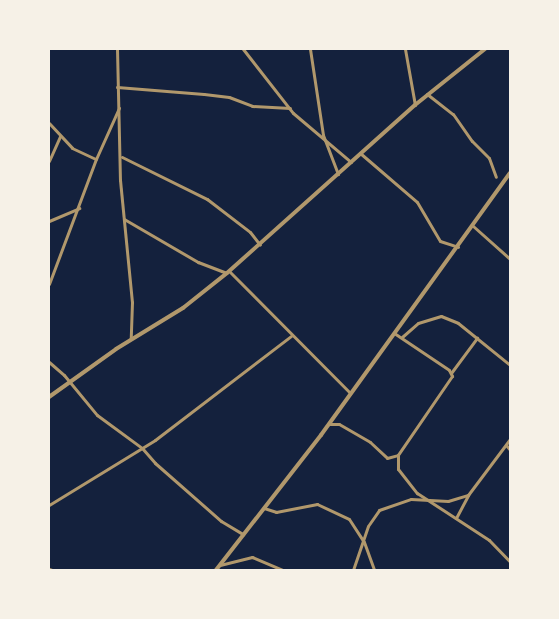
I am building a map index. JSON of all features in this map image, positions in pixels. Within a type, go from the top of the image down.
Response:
[{"type":"street","points":[[117,49],[124,218],[132,302],[131,339]]},
{"type":"street","points":[[243,49],[290,108],[351,162]]},
{"type":"street","points":[[310,49],[325,140],[338,174]]},
{"type":"street","points":[[405,49],[414,105]]},
{"type":"street","points":[[49,397],[131,339],[183,308],[260,245],[414,105],[485,49]]},
{"type":"street","points":[[118,87],[229,97],[252,106],[290,108]]},
{"type":"street","points":[[427,94],[453,114],[472,141],[486,155],[496,177]]},
{"type":"street","points":[[49,284],[96,160],[120,106]]},
{"type":"street","points":[[49,123],[72,148],[96,160]]},
{"type":"street","points":[[49,161],[60,135]]},
{"type":"street","points":[[360,153],[417,202],[440,241],[458,247]]},
{"type":"street","points":[[122,157],[207,199],[250,232],[260,245]]},
{"type":"street","points":[[216,570],[329,424],[393,332],[458,247],[510,174]]},
{"type":"street","points":[[49,221],[79,208]]},
{"type":"street","points":[[124,218],[155,234],[198,262],[228,272],[350,393]]},
{"type":"street","points":[[473,226],[510,259]]},
{"type":"street","points":[[402,338],[418,323],[436,315],[454,321],[510,365]]},
{"type":"street","points":[[393,332],[451,373]]},
{"type":"street","points":[[49,505],[142,448],[291,336]]},
{"type":"street","points":[[477,338],[451,373],[451,379],[398,456],[398,469],[417,493],[495,545],[510,562]]},
{"type":"street","points":[[49,362],[97,415],[142,448],[154,463],[221,521],[243,534]]},
{"type":"street","points":[[329,424],[338,424],[370,442],[386,458],[398,456]]},
{"type":"street","points":[[456,518],[468,495],[510,439]]},
{"type":"street","points":[[506,445],[510,450]]},
{"type":"street","points":[[353,570],[370,521],[378,510],[411,499],[448,501],[468,495]]},
{"type":"street","points":[[264,508],[276,512],[320,504],[351,520],[364,542],[374,570]]},
{"type":"street","points":[[220,565],[249,557],[282,570]]}]
